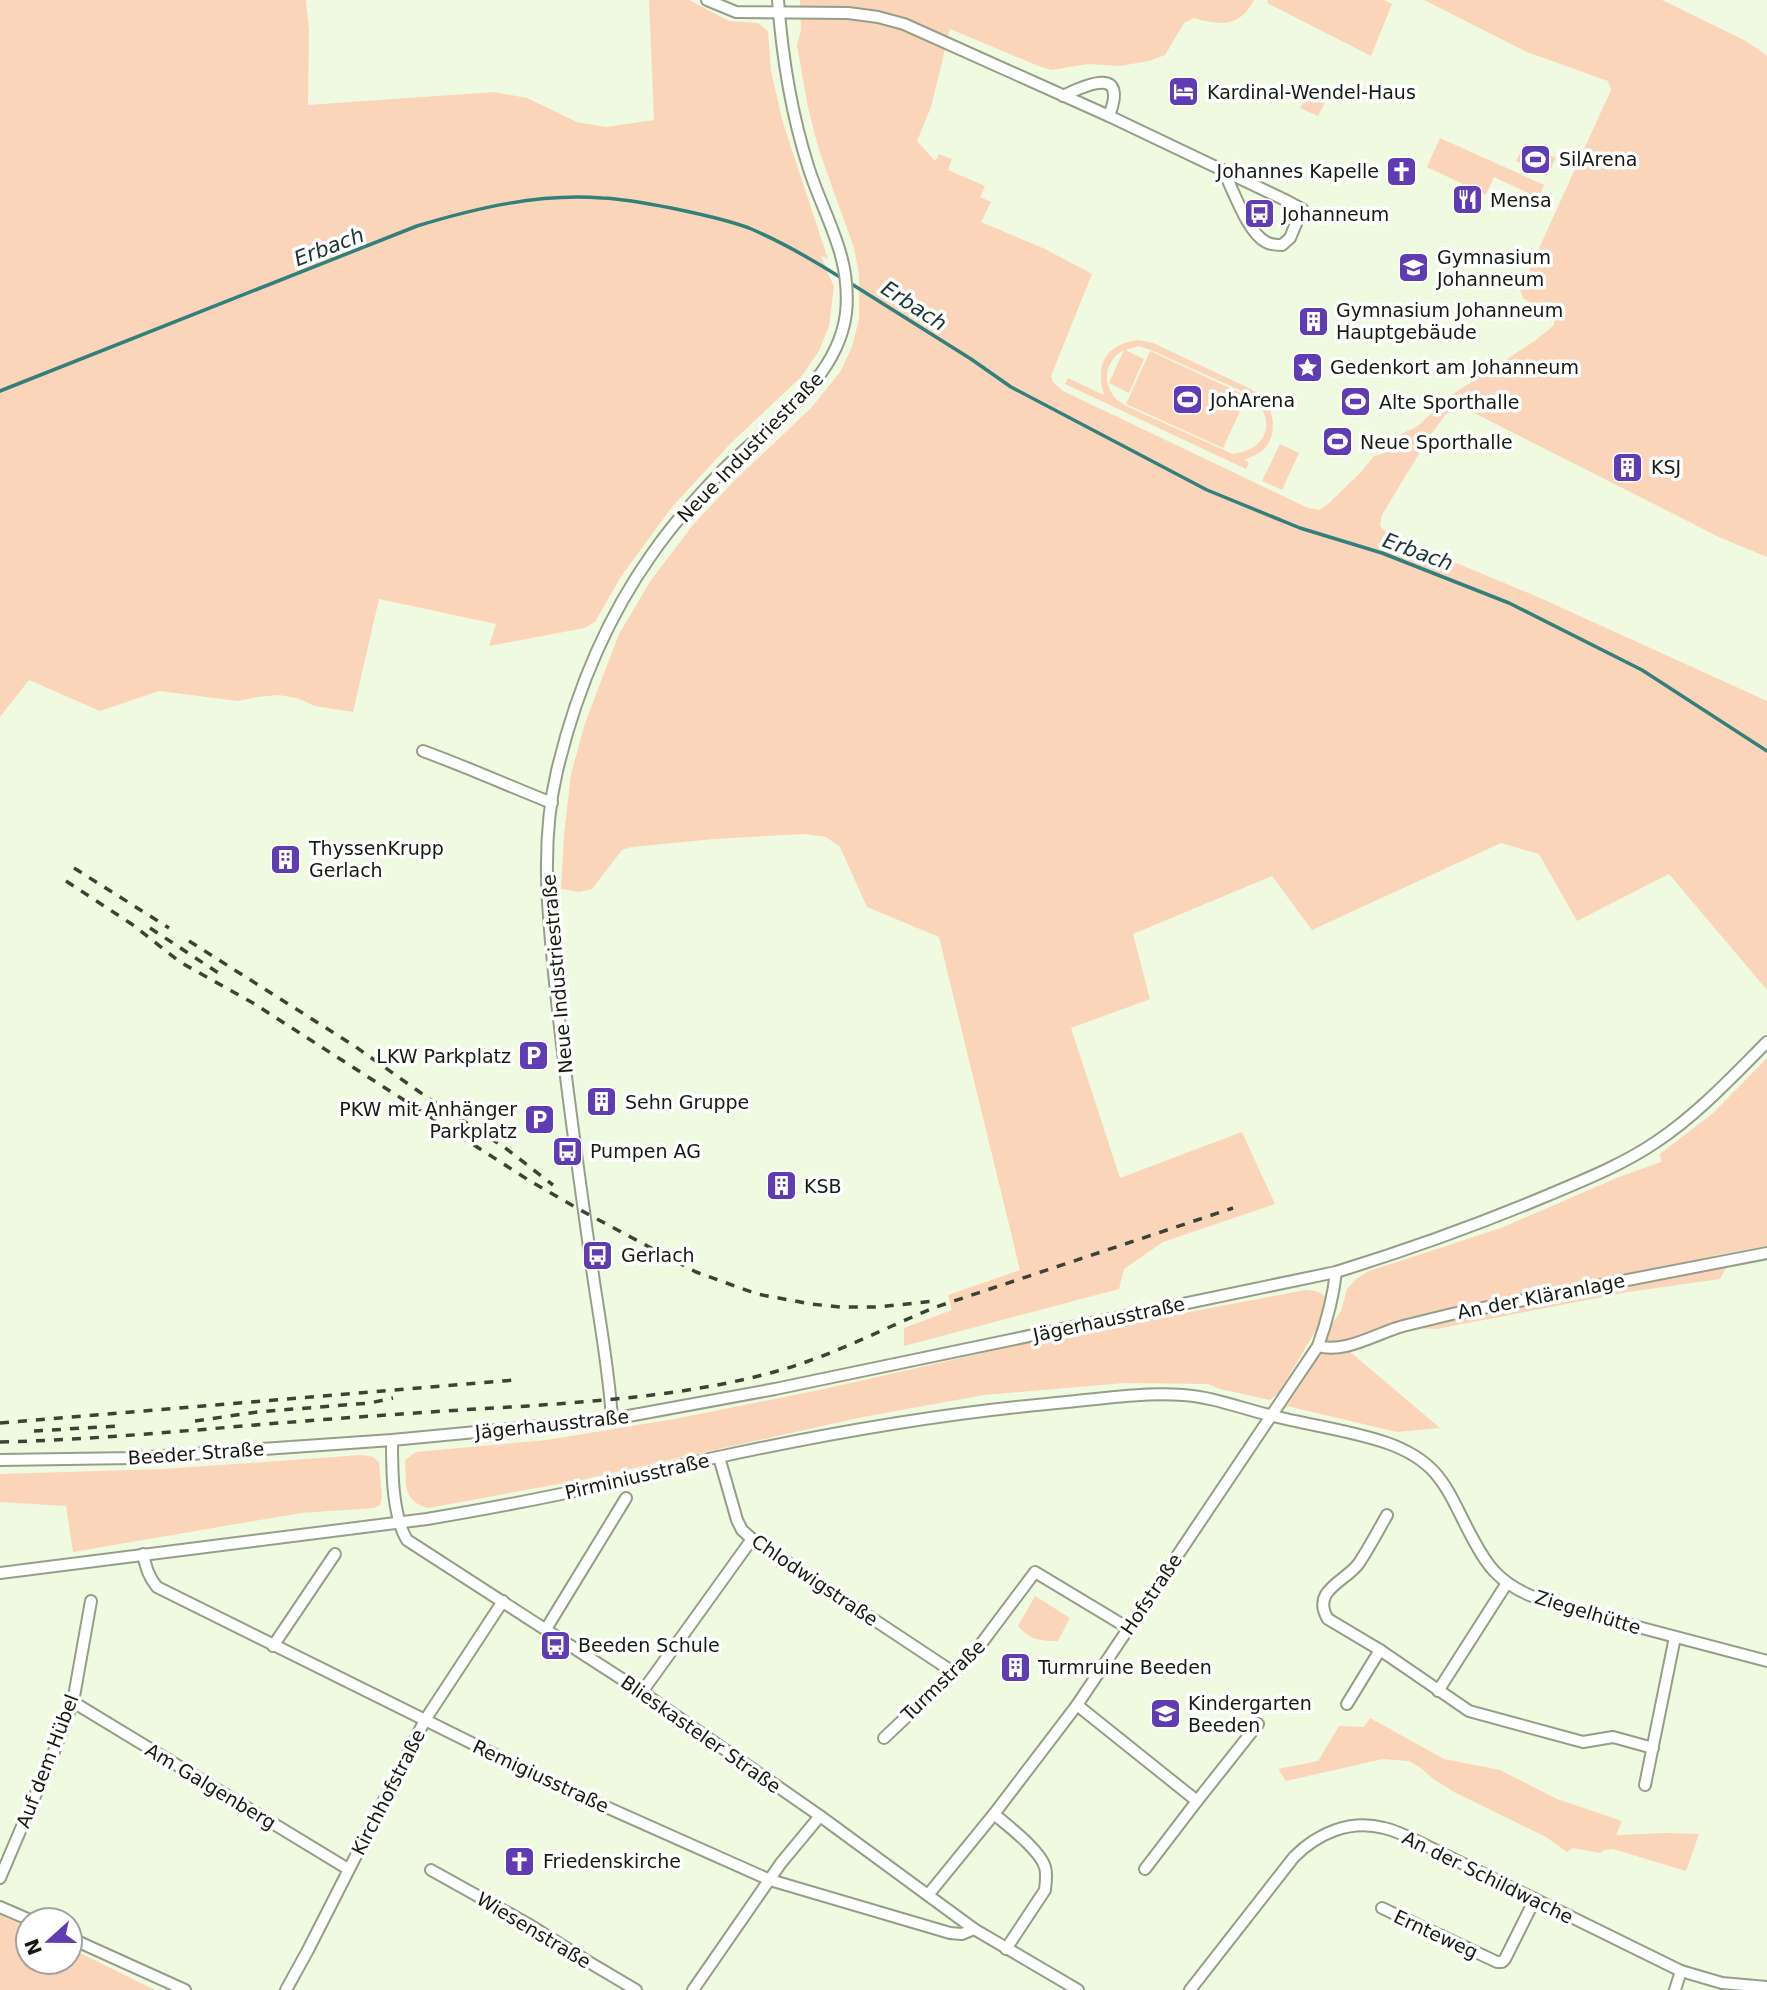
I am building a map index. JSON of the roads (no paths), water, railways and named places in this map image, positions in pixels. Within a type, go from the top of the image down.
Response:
[{"type":"street","points":[[706,0],[736,12],[848,13],[904,24],[1110,116],[1223,170],[1303,209],[1290,238],[1282,245],[1264,241],[1250,225],[1223,170]]},
{"type":"street","name":"Neue Industriestraße","points":[[612,1419],[553,964],[547,862],[552,803],[557,773],[581,690],[628,591],[680,517],[720,474],[803,396],[821,374],[842,334],[847,294],[845,267],[834,230],[808,167],[788,89],[778,0]]},
{"type":"street","points":[[1063,96],[1083,86],[1101,82],[1110,86],[1114,93],[1115,102],[1110,116]]},
{"type":"street","points":[[423,751],[552,803]]},
{"type":"street","name":"Jägerhausstraße","points":[[392,1440],[612,1419],[775,1389],[1336,1272],[1403,1252],[1481,1223],[1629,1159],[1692,1116],[1767,1042]]},
{"type":"street","name":"An der Kläranlage","points":[[1318,1346],[1343,1346],[1452,1314],[1767,1253]]},
{"type":"street","name":"Hofstraße","points":[[928,1895],[1077,1705],[1318,1346],[1334,1297],[1336,1272]]},
{"type":"street","name":"Pirminiusstraße","points":[[0,1573],[470,1512],[831,1434],[993,1409],[1138,1396],[1184,1395],[1207,1398],[1271,1416]]},
{"type":"street","name":"Ziegelhütte","points":[[1271,1416],[1384,1441],[1418,1457],[1434,1470],[1446,1486],[1481,1553],[1493,1570],[1507,1583],[1537,1599],[1767,1661]]},
{"type":"street","name":"Beeder Straße","points":[[0,1460],[135,1458],[392,1440]]},
{"type":"street","name":"Blieskasteler Straße","points":[[392,1440],[395,1496],[399,1522],[407,1540],[642,1692],[820,1816],[974,1929],[1077,1990]]},
{"type":"street","name":"Chlodwigstraße","points":[[719,1457],[737,1520],[751,1539],[953,1672]]},
{"type":"street","points":[[546,1629],[626,1498]]},
{"type":"street","points":[[1387,1515],[1358,1565],[1332,1585],[1323,1603],[1323,1611],[1328,1619],[1380,1650],[1469,1711],[1583,1742],[1613,1737],[1653,1748]]},
{"type":"street","points":[[642,1692],[751,1539]]},
{"type":"street","name":"Remigiusstraße","points":[[143,1554],[146,1570],[157,1587],[550,1782],[770,1880],[950,1933],[962,1934],[974,1929]]},
{"type":"street","points":[[273,1646],[335,1554]]},
{"type":"street","name":"Turmstraße","points":[[884,1738],[975,1652],[1035,1572],[1128,1628]]},
{"type":"street","points":[[1437,1690],[1507,1583]]},
{"type":"street","name":"Auf dem Hübel","points":[[0,1878],[73,1702],[91,1601]]},
{"type":"street","name":"Kirchhofstraße","points":[[286,1990],[425,1720],[503,1601]]},
{"type":"street","points":[[1645,1785],[1675,1637]]},
{"type":"street","points":[[1347,1704],[1380,1650]]},
{"type":"street","name":"Am Galgenberg","points":[[73,1702],[348,1869]]},
{"type":"street","points":[[1077,1705],[1196,1801]]},
{"type":"street","points":[[1145,1869],[1258,1724]]},
{"type":"street","points":[[994,1814],[1038,1855],[1045,1866],[1045,1889],[1006,1949]]},
{"type":"street","points":[[694,1990],[770,1880],[820,1816]]},
{"type":"street","name":"An der Schildwache","points":[[1190,1990],[1307,1844],[1332,1830],[1368,1825],[1385,1828],[1425,1845],[1681,1971],[1722,1983],[1767,1987]]},
{"type":"street","name":"Wiesenstraße","points":[[431,1870],[528,1924],[636,1990]]},
{"type":"street","name":"Ernteweg","points":[[1382,1908],[1502,1962],[1506,1959],[1535,1899]]},
{"type":"street","points":[[84,1944],[185,1990]]},
{"type":"street","points":[[1675,1990],[1681,1971]]},
{"type":"waterway","name":"Erbach","points":[[0,391],[417,226],[508,203],[579,197],[611,199],[712,217],[761,233],[843,279]]},
{"type":"waterway","name":"Erbach","points":[[850,283],[1011,387],[1207,490],[1300,528],[1382,553],[1509,603],[1642,670],[1767,751]]},
{"type":"railway","points":[[74,868],[169,928]]},
{"type":"railway","points":[[66,881],[133,925],[180,962],[253,1003],[530,1181],[696,1272],[757,1294],[811,1304],[878,1307],[935,1301]]},
{"type":"railway","points":[[150,928],[223,976]]},
{"type":"railway","points":[[189,941],[356,1047],[504,1147],[553,1185]]},
{"type":"railway","points":[[0,1442],[90,1438],[559,1404],[713,1386],[795,1366],[936,1307],[1233,1208]]},
{"type":"railway","points":[[0,1423],[515,1380]]},
{"type":"railway","points":[[195,1421],[257,1412],[370,1403],[393,1398]]},
{"type":"railway","points":[[34,1431],[118,1426]]},
{"type":"place","name":"Kardinal-Wendel-Haus","points":[[1184,92]]},
{"type":"place","name":"SilArena","points":[[1536,159]]},
{"type":"place","name":"Johannes Kapelle","points":[[1402,171]]},
{"type":"place","name":"Mensa","points":[[1467,200]]},
{"type":"place","name":"Johanneum","points":[[1259,214]]},
{"type":"place","name":"Gymnasium Johanneum","points":[[1414,268]]},
{"type":"place","name":"Gymnasium Johanneum Hauptgebäude","points":[[1313,321]]},
{"type":"place","name":"Gedenkort am Johanneum","points":[[1307,367]]},
{"type":"place","name":"JohArena","points":[[1187,400]]},
{"type":"place","name":"Alte Sporthalle","points":[[1356,402]]},
{"type":"place","name":"Neue Sporthalle","points":[[1337,442]]},
{"type":"place","name":"KSJ","points":[[1628,467]]},
{"type":"place","name":"ThyssenKrupp Gerlach","points":[[286,859]]},
{"type":"place","name":"LKW Parkplatz","points":[[534,1056]]},
{"type":"place","name":"Sehn Gruppe","points":[[602,1102]]},
{"type":"place","name":"PKW mit Anhänger Parkplatz","points":[[540,1120]]},
{"type":"place","name":"Pumpen AG","points":[[567,1151]]},
{"type":"place","name":"KSB","points":[[781,1186]]},
{"type":"place","name":"Gerlach","points":[[598,1255]]},
{"type":"place","name":"Beeden Schule","points":[[555,1645]]},
{"type":"place","name":"Turmruine Beeden","points":[[1015,1667]]},
{"type":"place","name":"Kindergarten Beeden","points":[[1165,1714]]},
{"type":"place","name":"Friedenskirche","points":[[520,1861]]}]
